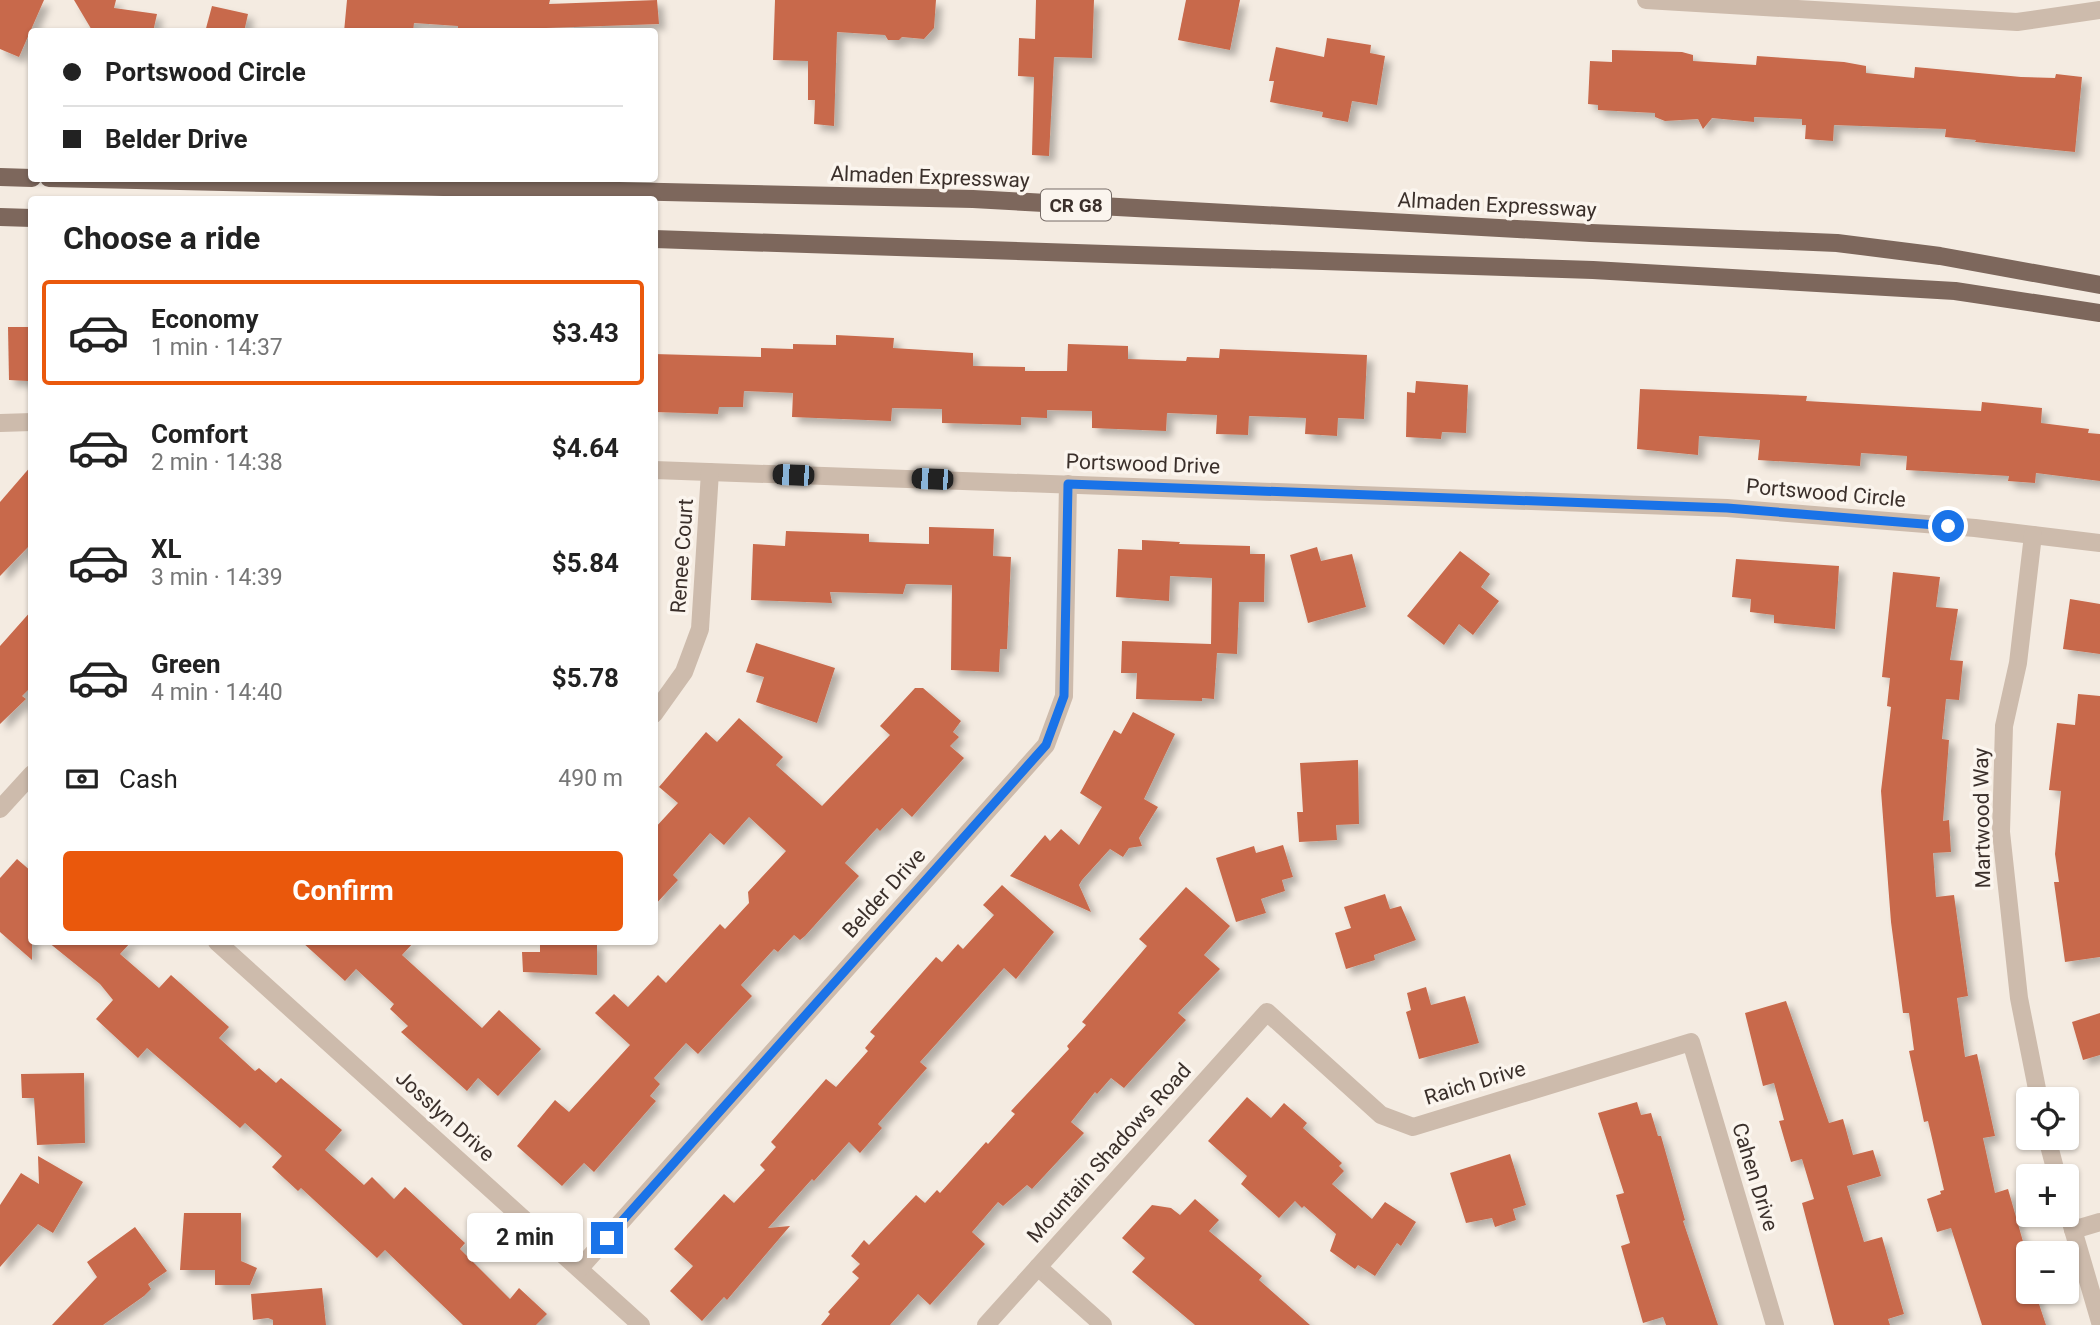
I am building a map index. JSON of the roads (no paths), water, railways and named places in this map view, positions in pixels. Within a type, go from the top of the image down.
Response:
[{"type":"main road","points":[[0,177],[28,178]]},
{"type":"main road","name":"Almaden Expressway","points":[[216,182],[974,200],[1591,233],[1837,243],[1940,256],[2100,285]]},
{"type":"main road","points":[[0,217],[28,218]]},
{"type":"main road","name":"CR G8","points":[[658,239],[1593,270],[1955,291],[2100,313]]},
{"type":"street","points":[[1646,0],[2017,22],[2100,10]]},
{"type":"street","points":[[0,423],[28,422]]},
{"type":"street","name":"Portswood Drive","points":[[658,470],[1630,504]]},
{"type":"street","name":"Renee Court","points":[[658,708],[684,672],[700,629],[710,472]]},
{"type":"street","name":"Belder Drive","points":[[580,1268],[1046,745],[1064,696],[1068,484]]},
{"type":"street","name":"Portswood Circle","points":[[1630,504],[1727,508],[2100,543]]},
{"type":"street","name":"Martwood Way","points":[[2033,535],[2018,663],[2004,726],[2000,820],[2014,963],[2037,1087]]},
{"type":"street","points":[[0,809],[28,779]]},
{"type":"street","name":"Josslyn Drive","points":[[220,945],[641,1325]]},
{"type":"street","name":"Raich Drive","points":[[1267,1012],[1381,1115],[1413,1127],[1691,1042]]},
{"type":"street","name":"Mountain Shadows Road","points":[[986,1325],[1267,1012]]},
{"type":"street","name":"Cahen Drive","points":[[1691,1042],[1775,1325]]},
{"type":"street","points":[[2073,1230],[2100,1222]]},
{"type":"street","points":[[2072,1227],[2100,1322]]},
{"type":"street","points":[[1038,1267],[1103,1325]]}]
